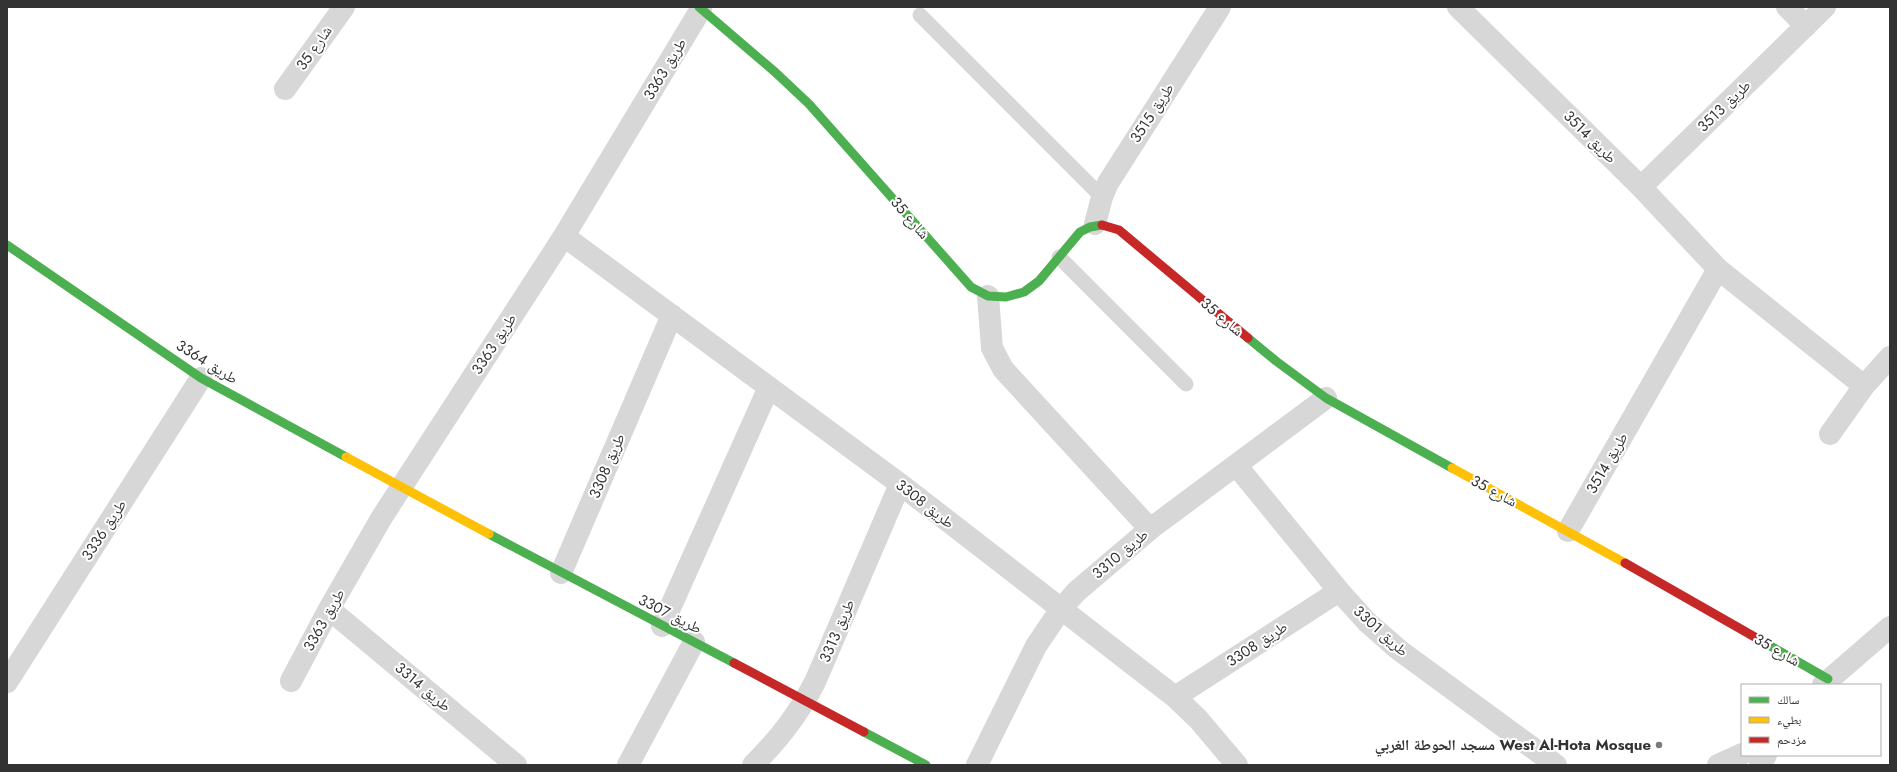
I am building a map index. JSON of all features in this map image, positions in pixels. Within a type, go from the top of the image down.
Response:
[{"type":"street","name":"طريق 3515","points":[[1095,224],[1102,197],[1108,182],[1220,7]]},
{"type":"street","name":"طريق 3514","points":[[1458,7],[1641,187],[1718,269],[1864,386]]},
{"type":"street","points":[[1787,7],[1806,26]]},
{"type":"street","name":"طريق 3513","points":[[1641,187],[1825,7]]},
{"type":"street","name":"طريق 3363","points":[[291,681],[329,609],[382,517],[564,236],[700,8]]},
{"type":"street","name":"شارع 35","points":[[700,8],[775,72],[809,104],[840,137],[971,288],[988,296],[1006,297],[1024,292],[1039,281],[1080,232],[1087,227],[1095,224],[1104,224],[1119,230],[1276,361],[1326,398],[1427,455],[1568,531],[1825,682]]},
{"type":"street","name":"شارع 35","points":[[285,89],[335,10]]},
{"type":"street","name":"طريق 3308","points":[[564,236],[900,484],[1175,697],[1198,719],[1225,760]]},
{"type":"street","name":"طريق 3364","points":[[7,245],[201,378],[402,486]]},
{"type":"street","name":"طريق 3514","points":[[1568,531],[1718,269]]},
{"type":"street","points":[[988,296],[992,348],[1003,369],[1150,529]]},
{"type":"street","name":"طريق 3308","points":[[561,573],[672,315]]},
{"type":"street","points":[[1830,434],[1864,386],[1890,357]]},
{"type":"street","name":"طريق 3336","points":[[7,682],[201,378]]},
{"type":"street","points":[[662,626],[769,387]]},
{"type":"street","name":"طريق 3310","points":[[977,765],[1036,646],[1061,609],[1092,577],[1150,529],[1326,398]]},
{"type":"street","name":"طريق 3301","points":[[1236,465],[1339,591],[1367,622],[1399,650],[1556,765]]},
{"type":"street","name":"طريق 3313","points":[[753,765],[779,739],[805,701],[815,682],[900,484]]},
{"type":"street","name":"طريق 3307","points":[[402,486],[561,573],[926,765]]},
{"type":"street","name":"طريق 3308","points":[[1175,697],[1339,591]]},
{"type":"street","name":"طريق 3314","points":[[329,609],[516,765]]},
{"type":"street","points":[[1825,682],[1890,627]]},
{"type":"street","points":[[628,765],[694,642]]},
{"type":"street","points":[[1718,765],[1741,754]]},
{"type":"street","points":[[1760,765],[1765,756]]},
{"type":"lane","points":[[920,15],[1102,197]]},
{"type":"lane","points":[[1059,256],[1186,384]]},
{"type":"traffic: fast","points":[[699,7],[775,72],[809,104],[971,287],[988,296],[1006,297],[1024,292],[1039,281],[1080,232],[1090,227],[1102,225]]},
{"type":"traffic: fast","points":[[7,245],[201,378],[346,457]]},
{"type":"traffic: fast","points":[[1248,338],[1326,398],[1452,468]]},
{"type":"traffic: fast","points":[[489,534],[734,663]]},
{"type":"traffic: fast","points":[[1767,644],[1828,679]]},
{"type":"traffic: fast","points":[[864,732],[926,765]]},
{"type":"traffic: slow","points":[[346,457],[489,534]]},
{"type":"traffic: slow","points":[[1452,468],[1625,563]]},
{"type":"traffic: jam","points":[[1102,225],[1119,230],[1248,338]]},
{"type":"traffic: jam","points":[[1625,563],[1767,644]]},
{"type":"traffic: jam","points":[[734,663],[864,732]]},
{"type":"place","name":"مسجد الحوطة الغربي West Al-Hota Mosque","points":[[1659,745]]}]
